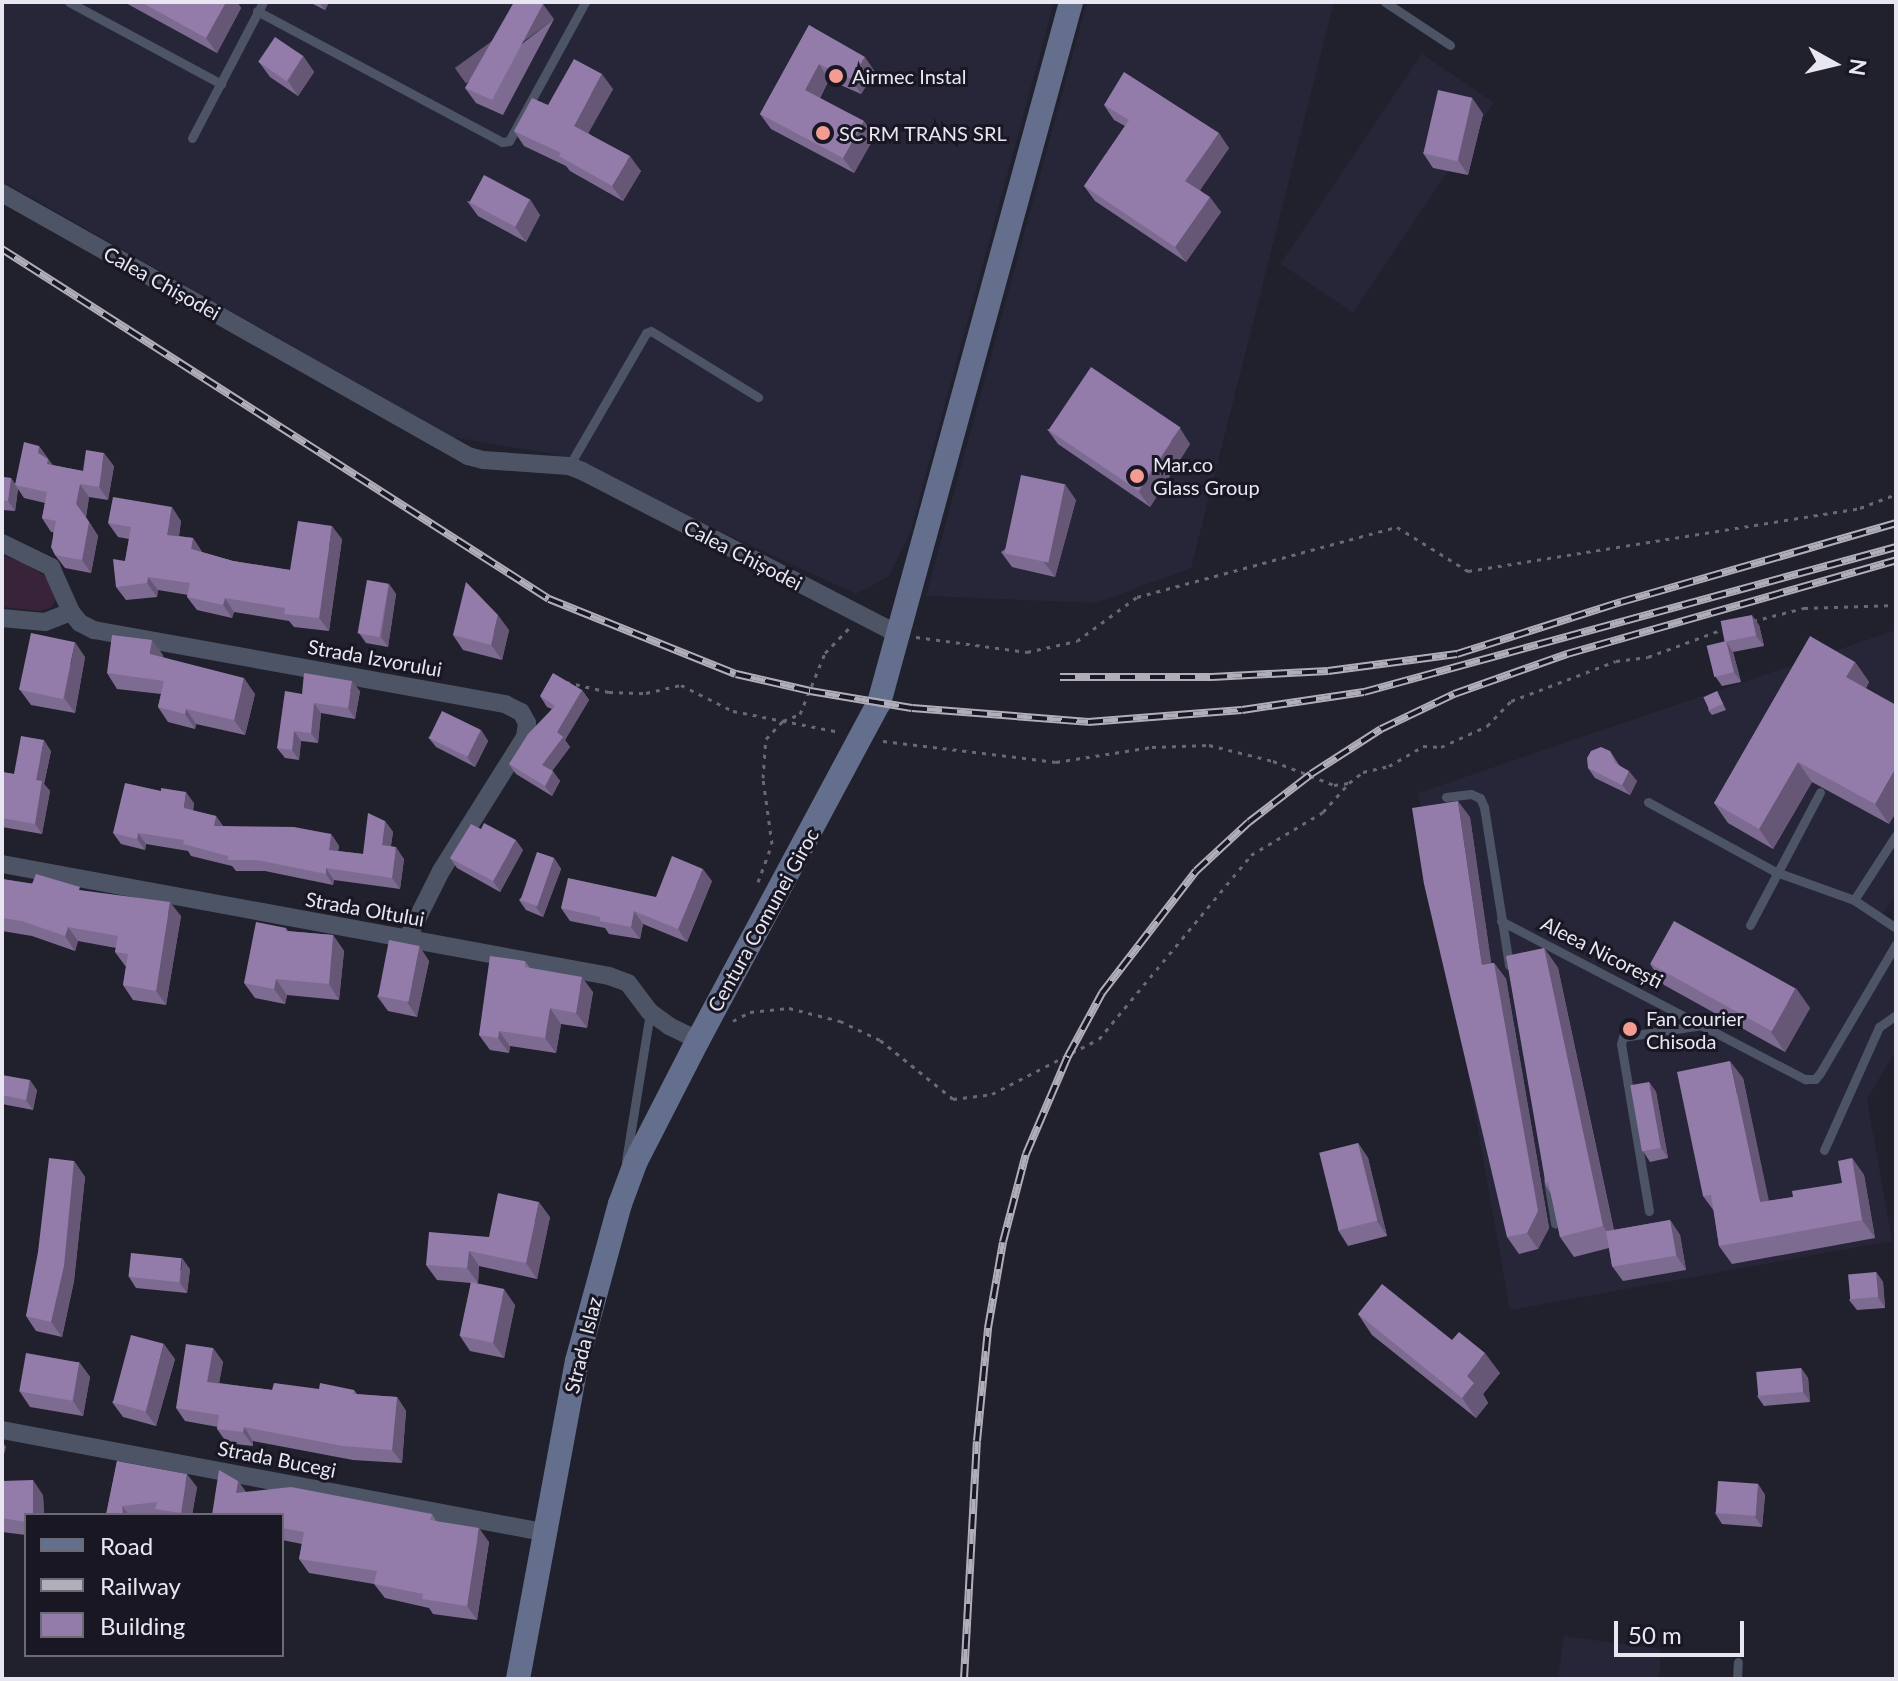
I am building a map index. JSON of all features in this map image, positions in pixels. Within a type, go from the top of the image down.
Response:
[{"type":"main road","points":[[900,635],[1071,2]]},
{"type":"main road","name":"Centura Comunei Giroc","points":[[620,1204],[636,1161],[698,1040],[863,737],[879,703],[900,635]]},
{"type":"main road","name":"Strada Islaz","points":[[518,1679],[577,1361],[620,1204]]},
{"type":"street","name":"Calea Chișodei","points":[[2,193],[468,456],[483,460],[569,466],[900,635]]},
{"type":"street","points":[[2,543],[51,567],[71,612],[45,622],[2,618]]},
{"type":"street","name":"Strada Izvorului","points":[[71,612],[80,623],[94,630],[505,704],[521,712],[527,723],[525,737],[441,871],[407,939]]},
{"type":"street","name":"Strada Oltului","points":[[2,864],[609,976],[628,983],[650,1012],[669,1026],[698,1040]]},
{"type":"street","name":"Strada Bucegi","points":[[2,1430],[543,1532]]},
{"type":"lane","points":[[69,2],[221,84]]},
{"type":"lane","points":[[192,138],[260,7],[502,142],[509,141],[585,2]]},
{"type":"lane","points":[[1385,2],[1450,45]]},
{"type":"lane","points":[[569,466],[646,333],[651,331],[758,397]]},
{"type":"lane","points":[[1750,925],[1820,792]]},
{"type":"lane","points":[[1446,797],[1471,794],[1480,798],[1484,807],[1512,981]]},
{"type":"lane","points":[[1648,802],[1776,872],[1854,900],[1896,928]]},
{"type":"lane","points":[[1854,900],[1896,835]]},
{"type":"lane","name":"Aleea Nicorești","points":[[1501,921],[1805,1079],[1815,1079],[1896,944]]},
{"type":"lane","name":"Strada Islaz","points":[[620,1204],[650,1012]]},
{"type":"lane","points":[[1824,1150],[1879,1027],[1896,1015]]},
{"type":"lane","points":[[1649,1211],[1623,1037],[1704,1025]]},
{"type":"lane","points":[[1544,1162],[1555,1223]]},
{"type":"lane","points":[[1737,1679],[1738,1662]]},
{"type":"path","points":[[900,635],[1027,652],[1077,641],[1137,597],[1397,527],[1468,571],[1860,508],[1896,494]]},
{"type":"path","points":[[1750,622],[1804,608],[1896,605]]},
{"type":"path","points":[[756,886],[772,844],[763,778],[766,739],[783,721],[800,714],[825,653],[861,616]]},
{"type":"path","points":[[698,1040],[750,1012],[789,1008],[840,1021],[880,1040],[953,1099],[992,1094],[1099,1039],[1251,855],[1323,812],[1363,772],[1389,766],[1423,746],[1441,747],[1487,726],[1511,701],[1616,661],[1648,657],[1737,625]]},
{"type":"path","points":[[562,681],[609,692],[646,693],[681,685],[733,711],[863,737],[981,755],[1056,762],[1152,747],[1209,745],[1273,761],[1334,785],[1349,783]]},
{"type":"shaded area","points":[[2,2],[1054,2],[910,533],[889,576],[856,594],[553,454],[452,437],[2,181]]},
{"type":"shaded area","points":[[1087,2],[1334,2],[1191,568],[1096,603],[926,596]]},
{"type":"shaded area","points":[[1422,54],[1494,103],[1353,312],[1281,264]]},
{"type":"shaded area","points":[[2,555],[27,564],[53,582],[58,595],[52,607],[40,611],[2,607]]},
{"type":"shaded area","points":[[1896,630],[1896,895],[1883,914],[1896,924],[1896,1050],[1867,1099],[1892,1241],[1510,1310],[1418,793]]},
{"type":"shaded area","points":[[1564,1636],[1661,1649],[1659,1679],[1558,1679]]},
{"type":"building","points":[[141,2],[226,2],[206,38]]},
{"type":"building","points":[[514,2],[543,4],[492,100],[465,88]]},
{"type":"building","points":[[809,25],[865,57],[851,79],[819,64],[805,90],[864,121],[843,158],[760,114]]},
{"type":"building","points":[[275,37],[303,56],[286,81],[258,62]]},
{"type":"building","points":[[574,59],[602,74],[574,126],[630,156],[612,186],[559,156],[561,153],[514,131],[532,98],[548,105]]},
{"type":"building","points":[[1124,72],[1219,133],[1185,181],[1210,197],[1175,247],[1084,186],[1129,120],[1104,105]]},
{"type":"building","points":[[1438,90],[1472,98],[1457,161],[1423,153]]},
{"type":"building","points":[[484,175],[530,199],[515,227],[469,202]]},
{"type":"building","name":"Mar.co Glass Group","points":[[1091,367],[1181,427],[1138,490],[1049,430]]},
{"type":"building","points":[[24,442],[39,446],[38,453],[48,459],[47,464],[83,471],[86,450],[104,453],[99,487],[80,484],[76,504],[89,522],[82,560],[55,555],[51,547],[56,521],[42,518],[47,492],[15,485]]},
{"type":"building","points":[[1021,475],[1065,484],[1048,563],[1004,553]]},
{"type":"building","points":[[2,477],[11,478],[8,501],[2,500]]},
{"type":"building","points":[[113,497],[172,507],[167,535],[193,538],[191,549],[233,561],[290,570],[298,521],[332,526],[319,618],[284,614],[285,608],[225,598],[223,605],[187,597],[190,583],[148,577],[147,583],[116,587],[113,559],[125,561],[131,527],[108,523]]},
{"type":"building","points":[[367,580],[389,584],[379,637],[358,633]]},
{"type":"building","points":[[466,582],[498,615],[491,645],[453,635]]},
{"type":"building","points":[[1752,615],[1756,636],[1725,642],[1721,621]]},
{"type":"building","points":[[31,633],[75,642],[63,699],[19,690]]},
{"type":"building","points":[[112,635],[152,640],[150,654],[244,678],[234,720],[186,709],[185,714],[158,707],[164,681],[107,673]]},
{"type":"building","points":[[1810,636],[1855,662],[1846,677],[1896,705],[1896,768],[1875,804],[1798,762],[1759,829],[1714,803]]},
{"type":"building","points":[[1726,641],[1734,672],[1714,677],[1707,646]]},
{"type":"building","points":[[304,673],[352,681],[348,708],[314,703],[311,733],[294,731],[292,750],[277,748],[285,691],[302,694]]},
{"type":"building","points":[[553,673],[582,690],[557,732],[563,737],[542,765],[553,771],[545,786],[509,764],[528,734],[555,706],[540,696]]},
{"type":"building","points":[[1717,691],[1723,704],[1709,710],[1703,697]]},
{"type":"building","points":[[442,711],[481,730],[467,757],[429,738]]},
{"type":"building","points":[[21,736],[44,740],[36,780],[42,781],[35,824],[2,818],[2,772],[14,774]]},
{"type":"building","points":[[1601,747],[1610,751],[1615,763],[1629,771],[1622,785],[1588,768],[1587,758],[1591,751]]},
{"type":"building","points":[[125,783],[161,791],[161,788],[186,792],[184,808],[216,816],[214,826],[294,827],[331,834],[329,850],[363,854],[368,813],[385,821],[382,845],[396,847],[392,878],[326,868],[326,874],[257,860],[228,860],[228,856],[183,844],[184,840],[138,833],[137,839],[113,833]]},
{"type":"building","points":[[1458,801],[1482,965],[1494,963],[1538,1211],[1527,1233],[1507,1237],[1424,884],[1412,808]]},
{"type":"building","points":[[484,823],[516,840],[493,881],[450,858],[471,824],[481,829]]},
{"type":"building","points":[[537,852],[554,858],[537,906],[520,900]]},
{"type":"building","points":[[672,856],[703,869],[678,929],[634,911],[631,927],[561,908],[568,878],[656,897]]},
{"type":"building","points":[[36,874],[80,887],[79,890],[170,902],[156,991],[123,985],[128,954],[115,952],[118,936],[68,927],[65,936],[22,921],[2,918],[2,879],[32,884]]},
{"type":"building","points":[[1674,921],[1796,988],[1772,1031],[1650,964]]},
{"type":"building","points":[[256,922],[286,928],[285,931],[333,935],[329,984],[276,979],[274,989],[244,983]]},
{"type":"building","points":[[389,940],[419,946],[409,1002],[378,996]]},
{"type":"building","points":[[1544,948],[1603,1226],[1560,1237],[1548,1181],[1546,1186],[1506,956]]},
{"type":"building","points":[[490,956],[525,961],[525,967],[582,977],[576,1013],[550,1008],[545,1038],[499,1031],[498,1038],[479,1035]]},
{"type":"building","points":[[1730,1061],[1760,1202],[1793,1197],[1792,1191],[1842,1183],[1838,1161],[1852,1158],[1862,1220],[1719,1246],[1711,1195],[1703,1196],[1677,1072]]},
{"type":"building","points":[[2,1075],[30,1080],[26,1100],[2,1095]]},
{"type":"building","points":[[1649,1082],[1661,1148],[1642,1151],[1630,1085]]},
{"type":"building","points":[[1358,1143],[1377,1221],[1339,1230],[1319,1153]]},
{"type":"building","points":[[49,1158],[74,1161],[64,1266],[51,1322],[26,1316],[38,1252]]},
{"type":"building","points":[[498,1193],[539,1202],[526,1263],[469,1251],[467,1268],[426,1265],[429,1232],[489,1237]]},
{"type":"building","points":[[1670,1220],[1676,1255],[1612,1267],[1606,1231]]},
{"type":"building","points":[[131,1253],[182,1258],[179,1282],[128,1277]]},
{"type":"building","points":[[1876,1272],[1878,1297],[1850,1299],[1848,1274]]},
{"type":"building","points":[[471,1282],[504,1289],[493,1343],[460,1336]]},
{"type":"building","points":[[1382,1284],[1452,1340],[1459,1332],[1485,1353],[1467,1376],[1474,1383],[1462,1398],[1358,1314]]},
{"type":"building","points":[[131,1335],[164,1344],[146,1411],[113,1403]]},
{"type":"building","points":[[186,1344],[213,1348],[207,1382],[272,1390],[274,1383],[319,1389],[320,1383],[354,1390],[353,1394],[397,1397],[392,1450],[343,1446],[244,1427],[243,1432],[217,1429],[219,1415],[176,1408]]},
{"type":"building","points":[[26,1353],[79,1362],[72,1401],[19,1391]]},
{"type":"building","points":[[1801,1368],[1803,1392],[1758,1396],[1756,1372]]},
{"type":"building","points":[[117,1461],[187,1474],[181,1513],[155,1509],[157,1502],[122,1506],[123,1513],[106,1513]]},
{"type":"building","points":[[219,1470],[238,1481],[236,1493],[291,1487],[432,1514],[430,1520],[479,1528],[467,1606],[422,1599],[423,1594],[374,1584],[377,1571],[299,1559],[304,1532],[284,1528],[284,1513],[212,1513]]},
{"type":"building","points":[[33,1480],[33,1513],[24,1513],[24,1522],[2,1518],[2,1481]]},
{"type":"building","points":[[1718,1481],[1758,1484],[1756,1516],[1716,1513]]},
{"type":"railway","points":[[2,249],[549,599],[736,674],[810,691],[912,708],[1088,722],[1242,710],[1364,692],[1896,547]]},
{"type":"railway","points":[[1060,677],[1212,677],[1328,671],[1457,654],[1621,602],[1896,523]]},
{"type":"railway","points":[[964,1679],[977,1441],[988,1328],[1003,1242],[1026,1154],[1068,1056],[1102,993],[1196,871],[1249,822],[1311,774],[1381,729],[1454,694],[1567,654],[1896,560]]},
{"type":"place","name":"Airmec Instal","points":[[836,76]]},
{"type":"place","name":"SC RM TRANS SRL","points":[[823,133]]},
{"type":"place","name":"Mar.co Glass Group","points":[[1137,476]]},
{"type":"place","name":"Fan courier Chisoda","points":[[1630,1029]]}]
